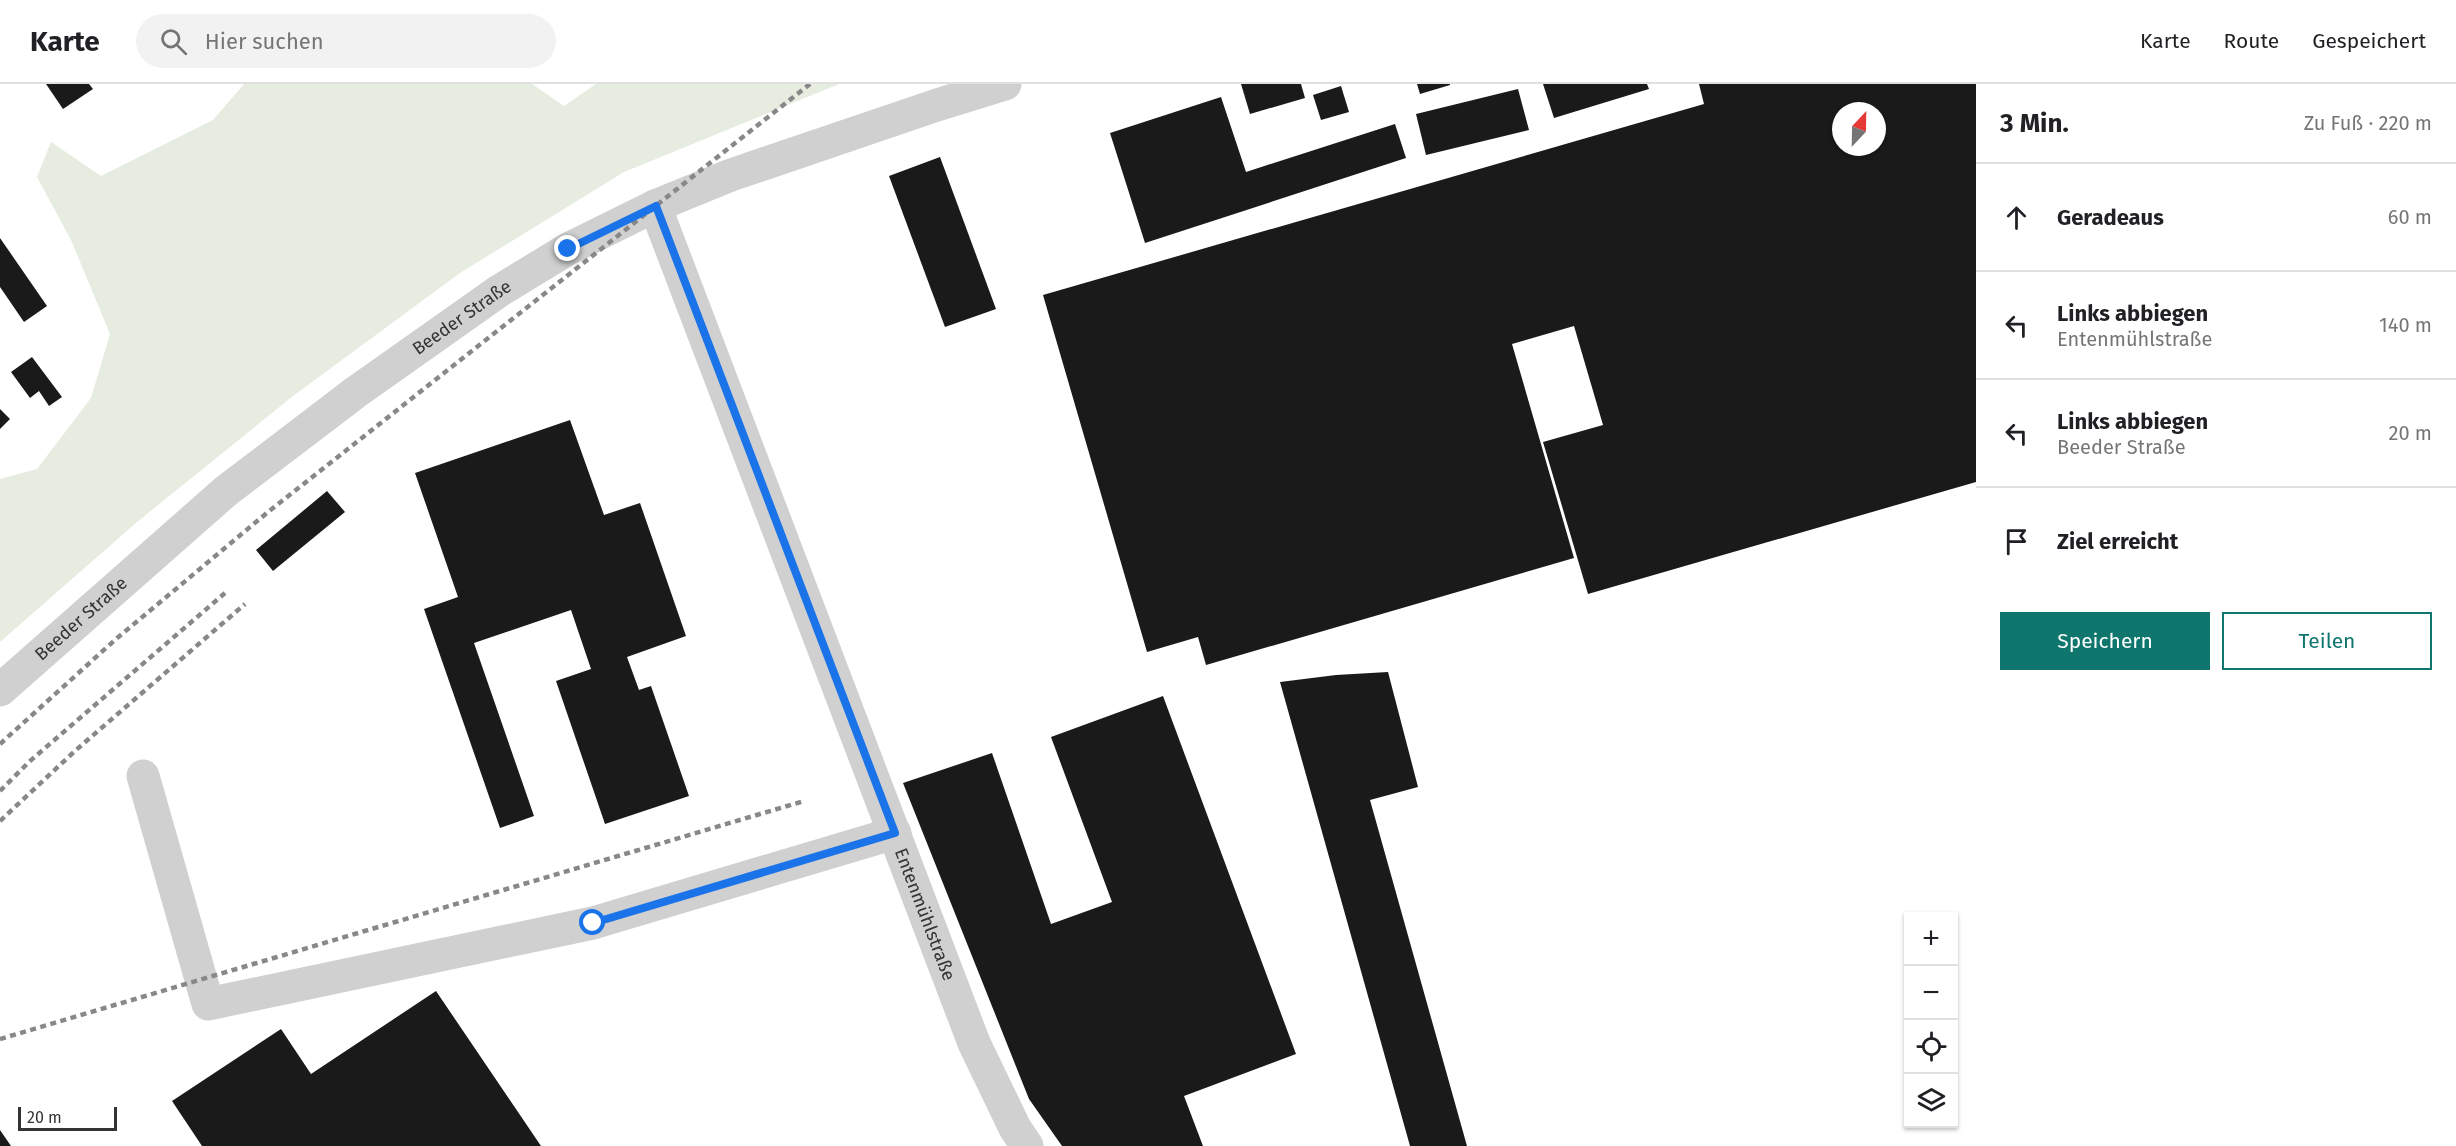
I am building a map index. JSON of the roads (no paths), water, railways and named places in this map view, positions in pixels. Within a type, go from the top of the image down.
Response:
[{"type":"street","name":"Beeder Straße","points":[[0,690],[226,491],[356,392],[499,291],[568,249],[656,206],[731,175],[1005,84]]},
{"type":"street","name":"Entenmühlstraße","points":[[656,206],[974,1043],[1015,1128],[1027,1146]]},
{"type":"street","points":[[144,776],[208,1004],[593,923],[895,833]]},
{"type":"railway","points":[[0,744],[116,639],[268,512],[810,84]]},
{"type":"railway","points":[[0,791],[30,761],[225,593]]},
{"type":"railway","points":[[0,821],[76,750],[245,604]]},
{"type":"railway","points":[[0,1039],[804,801]]}]
